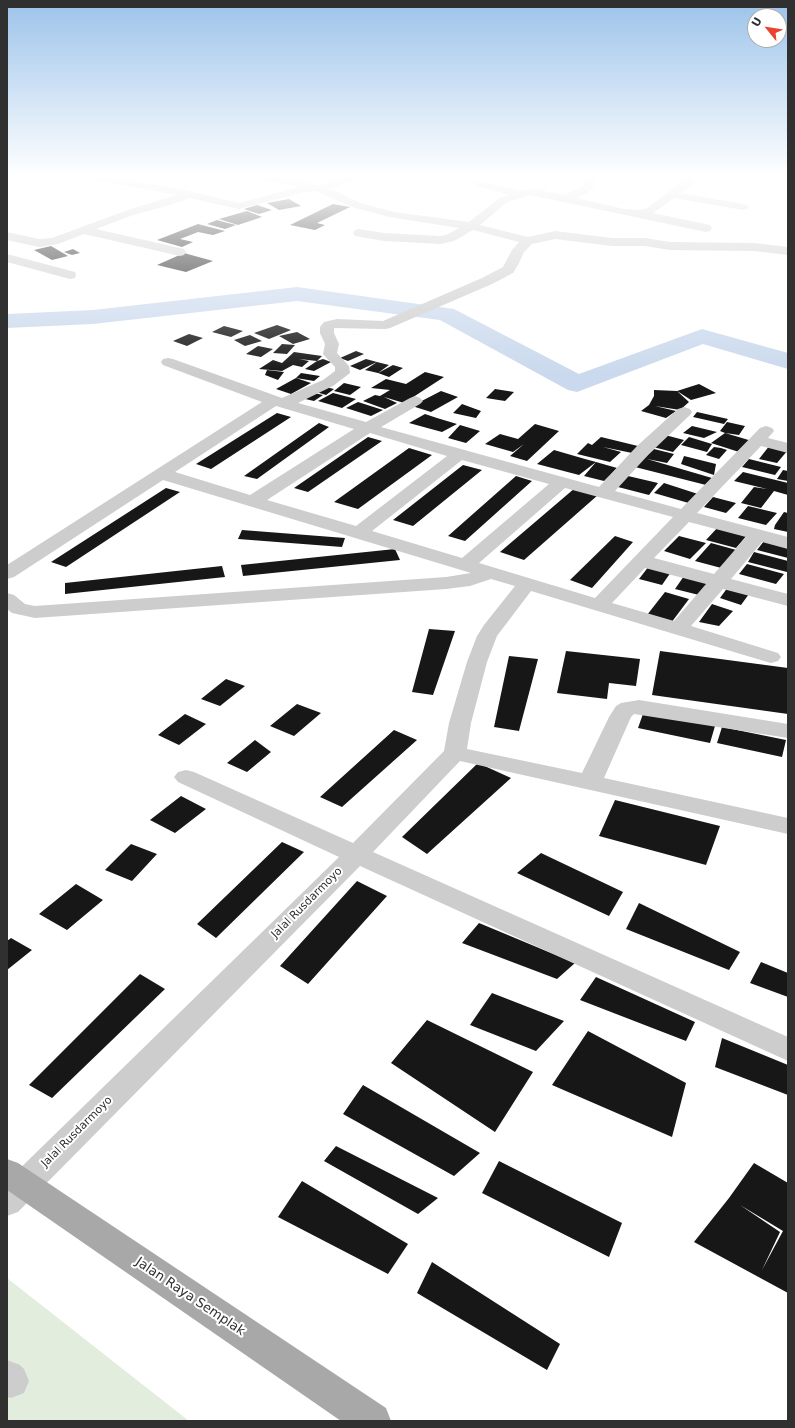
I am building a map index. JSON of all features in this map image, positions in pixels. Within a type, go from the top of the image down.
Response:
[{"type":"main road","name":"Jalan Raya Semplak","points":[[13,1186],[373,1421]]},
{"type":"street","points":[[7,255],[24,247],[21,243],[16,241]]},
{"type":"street","points":[[30,241],[44,243],[55,241]]},
{"type":"street","points":[[130,241],[180,252]]},
{"type":"street","points":[[7,573],[45,547],[279,402],[338,378],[343,373],[342,366],[330,354],[332,344],[327,333],[327,327],[329,325],[337,323],[381,325],[487,281],[508,270],[512,265],[518,250],[528,241]]},
{"type":"street","points":[[601,241],[640,242],[670,246],[772,248],[788,251]]},
{"type":"street","points":[[772,248],[781,241]]},
{"type":"street","points":[[7,258],[70,275]]},
{"type":"street","points":[[168,362],[279,402],[367,428],[788,543]]},
{"type":"street","points":[[252,501],[367,428],[415,401]]},
{"type":"street","points":[[603,493],[643,450],[684,412]]},
{"type":"street","points":[[599,605],[762,436],[788,448]]},
{"type":"street","points":[[359,533],[459,454]]},
{"type":"street","points":[[162,474],[771,657]]},
{"type":"street","points":[[465,565],[561,482]]},
{"type":"street","points":[[678,629],[758,535]]},
{"type":"street","points":[[642,561],[788,600]]},
{"type":"street","points":[[7,599],[19,609],[35,612],[55,611],[453,582],[470,580],[490,573]]},
{"type":"street","points":[[527,584],[491,629],[477,662],[460,723],[455,753],[788,826]]},
{"type":"street","points":[[590,782],[620,717],[624,711],[629,708],[640,707],[788,731]]},
{"type":"street","name":"Jalal Rusdarmoyo","points":[[13,1186],[356,854],[455,753]]},
{"type":"street","points":[[186,777],[788,1050]]},
{"type":"green space","points":[[7,1278],[189,1421],[7,1421]]},
{"type":"building","points":[[159,241],[193,242],[182,247]]},
{"type":"building","points":[[51,246],[68,256],[52,260],[34,250]]},
{"type":"building","points":[[73,249],[80,253],[72,255],[64,252]]},
{"type":"building","points":[[184,253],[213,261],[186,272],[157,265]]},
{"type":"building","points":[[277,325],[291,330],[269,339],[254,333]]},
{"type":"building","points":[[224,326],[243,331],[231,337],[212,332]]},
{"type":"building","points":[[297,332],[310,339],[293,344],[279,336]]},
{"type":"building","points":[[189,334],[203,338],[187,346],[173,341]]},
{"type":"building","points":[[250,335],[262,341],[245,346],[234,340]]},
{"type":"building","points":[[282,344],[295,345],[287,354],[273,353]]},
{"type":"building","points":[[258,346],[273,349],[261,357],[246,354]]},
{"type":"building","points":[[356,351],[364,354],[348,361],[340,358]]},
{"type":"building","points":[[294,352],[322,356],[317,361],[299,359],[309,361],[302,367],[293,365],[282,371],[259,369],[273,360],[282,363]]},
{"type":"building","points":[[323,359],[331,362],[314,371],[305,369]]},
{"type":"building","points":[[366,359],[377,362],[360,370],[350,366]]},
{"type":"building","points":[[377,362],[389,365],[378,373],[365,370]]},
{"type":"building","points":[[393,365],[403,368],[389,377],[378,373]]},
{"type":"building","points":[[267,370],[284,372],[278,380],[265,375]]},
{"type":"building","points":[[425,372],[444,377],[404,403],[384,397],[397,403],[385,409],[363,401],[375,395],[380,396],[390,390],[371,388],[386,379],[406,384]]},
{"type":"building","points":[[301,373],[320,376],[314,381],[296,378]]},
{"type":"building","points":[[296,378],[311,383],[291,394],[276,389]]},
{"type":"building","points":[[344,383],[361,387],[350,395],[334,391]]},
{"type":"building","points":[[699,384],[716,393],[691,400],[677,391]]},
{"type":"building","points":[[321,386],[334,389],[326,395],[313,391]]},
{"type":"building","points":[[495,389],[514,392],[505,401],[486,398]]},
{"type":"building","points":[[654,390],[677,391],[689,402],[680,410],[655,406],[676,411],[666,418],[641,411],[649,405],[654,396]]},
{"type":"building","points":[[441,391],[458,397],[431,412],[412,406]]},
{"type":"building","points":[[310,392],[323,395],[314,401],[301,398]]},
{"type":"building","points":[[333,393],[356,399],[342,408],[318,401]]},
{"type":"building","points":[[358,402],[383,410],[371,416],[346,408]]},
{"type":"building","points":[[462,404],[481,411],[476,418],[453,413]]},
{"type":"building","points":[[697,412],[728,419],[724,424],[693,417]]},
{"type":"building","points":[[277,413],[291,417],[211,469],[196,464]]},
{"type":"building","points":[[425,414],[457,424],[442,432],[409,423]]},
{"type":"building","points":[[727,422],[745,426],[739,435],[720,431]]},
{"type":"building","points":[[319,423],[329,427],[257,479],[244,476]]},
{"type":"building","points":[[535,424],[559,431],[527,461],[510,456],[524,444],[513,452],[485,444],[500,434],[518,439]]},
{"type":"building","points":[[460,425],[480,431],[466,443],[448,438]]},
{"type":"building","points":[[692,426],[717,432],[704,438],[683,433]]},
{"type":"building","points":[[725,433],[752,441],[739,452],[711,443]]},
{"type":"building","points":[[665,435],[684,440],[673,452],[653,447]]},
{"type":"building","points":[[368,437],[382,441],[308,492],[294,488]]},
{"type":"building","points":[[601,437],[642,447],[637,454],[603,447],[621,452],[610,462],[577,454],[588,443],[592,445]]},
{"type":"building","points":[[689,437],[712,444],[707,452],[681,445]]},
{"type":"building","points":[[770,445],[788,450],[777,463],[759,459]]},
{"type":"building","points":[[714,447],[727,450],[719,459],[706,455]]},
{"type":"building","points":[[409,448],[432,455],[358,509],[334,502]]},
{"type":"building","points":[[654,449],[674,454],[667,463],[647,459],[712,478],[706,485],[635,467]]},
{"type":"building","points":[[554,450],[596,462],[579,475],[537,464]]},
{"type":"building","points":[[684,456],[716,464],[714,475],[681,464]]},
{"type":"building","points":[[749,459],[781,467],[775,475],[742,467]]},
{"type":"building","points":[[596,462],[617,468],[604,481],[584,476]]},
{"type":"building","points":[[463,465],[482,470],[413,526],[393,520]]},
{"type":"building","points":[[783,470],[788,471],[788,481],[777,479]]},
{"type":"building","points":[[743,472],[788,483],[788,495],[774,491],[761,508],[741,503],[754,487],[767,489],[734,481]]},
{"type":"building","points":[[516,476],[532,481],[465,541],[448,536]]},
{"type":"building","points":[[628,476],[658,483],[649,495],[618,487]]},
{"type":"building","points":[[664,483],[701,495],[692,504],[654,493]]},
{"type":"building","points":[[166,488],[180,492],[66,567],[51,562]]},
{"type":"building","points":[[575,488],[598,495],[524,560],[500,552]]},
{"type":"building","points":[[713,497],[736,503],[726,513],[704,507]]},
{"type":"building","points":[[748,506],[777,513],[766,525],[738,518]]},
{"type":"building","points":[[784,512],[788,513],[788,532],[774,529]]},
{"type":"building","points":[[719,526],[748,534],[736,548],[706,540]]},
{"type":"building","points":[[242,530],[345,538],[342,547],[238,539]]},
{"type":"building","points":[[615,536],[633,542],[592,588],[570,580]]},
{"type":"building","points":[[679,536],[706,543],[690,559],[664,551]]},
{"type":"building","points":[[764,541],[788,547],[788,558],[757,550]]},
{"type":"building","points":[[711,543],[740,551],[725,569],[695,561]]},
{"type":"building","points":[[395,549],[400,560],[243,576],[241,565]]},
{"type":"building","points":[[754,552],[788,561],[787,572],[748,562]]},
{"type":"building","points":[[747,564],[784,574],[776,584],[739,574]]},
{"type":"building","points":[[222,566],[225,577],[65,594],[65,583]]},
{"type":"building","points":[[649,566],[671,572],[662,585],[639,579]]},
{"type":"building","points":[[684,576],[708,582],[699,595],[675,589]]},
{"type":"building","points":[[728,587],[749,594],[741,605],[720,598]]},
{"type":"building","points":[[665,592],[689,599],[671,623],[647,615]]},
{"type":"building","points":[[712,604],[733,611],[719,626],[699,622]]},
{"type":"building","points":[[429,629],[455,631],[433,695],[412,692]]},
{"type":"building","points":[[566,651],[640,659],[636,686],[609,683],[607,699],[557,693]]},
{"type":"building","points":[[660,651],[788,668],[788,714],[652,695]]},
{"type":"building","points":[[509,656],[538,659],[519,731],[494,727]]},
{"type":"building","points":[[226,679],[245,686],[220,706],[201,699]]},
{"type":"building","points":[[297,704],[321,713],[294,736],[270,726]]},
{"type":"building","points":[[644,711],[715,726],[710,743],[638,728]]},
{"type":"building","points":[[185,714],[206,724],[179,745],[158,735]]},
{"type":"building","points":[[722,727],[786,740],[782,757],[717,743]]},
{"type":"building","points":[[394,730],[417,740],[342,807],[320,797]]},
{"type":"building","points":[[255,740],[271,752],[247,772],[227,763]]},
{"type":"building","points":[[478,763],[511,778],[427,854],[402,837]]},
{"type":"building","points":[[181,796],[206,809],[175,833],[150,820]]},
{"type":"building","points":[[615,800],[720,826],[706,865],[599,836]]},
{"type":"building","points":[[282,842],[304,852],[216,938],[197,924]]},
{"type":"building","points":[[131,844],[157,854],[132,881],[105,870]]},
{"type":"building","points":[[541,853],[623,892],[609,916],[517,873]]},
{"type":"building","points":[[357,881],[387,896],[308,984],[280,966]]},
{"type":"building","points":[[76,884],[103,900],[67,930],[39,914]]},
{"type":"building","points":[[639,903],[740,952],[729,970],[626,929]]},
{"type":"building","points":[[479,923],[575,963],[557,979],[462,943]]},
{"type":"building","points":[[11,938],[32,950],[7,970],[7,941]]},
{"type":"building","points":[[761,962],[788,973],[788,997],[750,983]]},
{"type":"building","points":[[140,974],[165,989],[52,1098],[29,1085]]},
{"type":"building","points":[[596,977],[695,1022],[686,1041],[580,1000]]},
{"type":"building","points":[[492,993],[564,1021],[536,1051],[470,1025]]},
{"type":"building","points":[[427,1020],[533,1072],[495,1132],[391,1063]]},
{"type":"building","points":[[588,1031],[686,1083],[672,1137],[552,1085]]},
{"type":"building","points":[[722,1038],[788,1065],[788,1095],[715,1067]]},
{"type":"building","points":[[363,1085],[480,1153],[454,1176],[343,1114]]},
{"type":"building","points":[[336,1146],[438,1198],[418,1214],[324,1161]]},
{"type":"building","points":[[499,1161],[622,1223],[609,1257],[482,1193]]},
{"type":"building","points":[[754,1163],[788,1183],[788,1293],[694,1242],[729,1198]],"holes":[[[740,1205],[783,1231],[762,1270],[780,1232]]]},
{"type":"building","points":[[302,1181],[408,1244],[388,1274],[278,1217]]},
{"type":"building","points":[[432,1262],[560,1344],[547,1370],[417,1293]]},
{"type":"waterway","points":[[7,321],[93,317],[297,294],[446,314],[577,384],[702,336],[788,361]]}]
